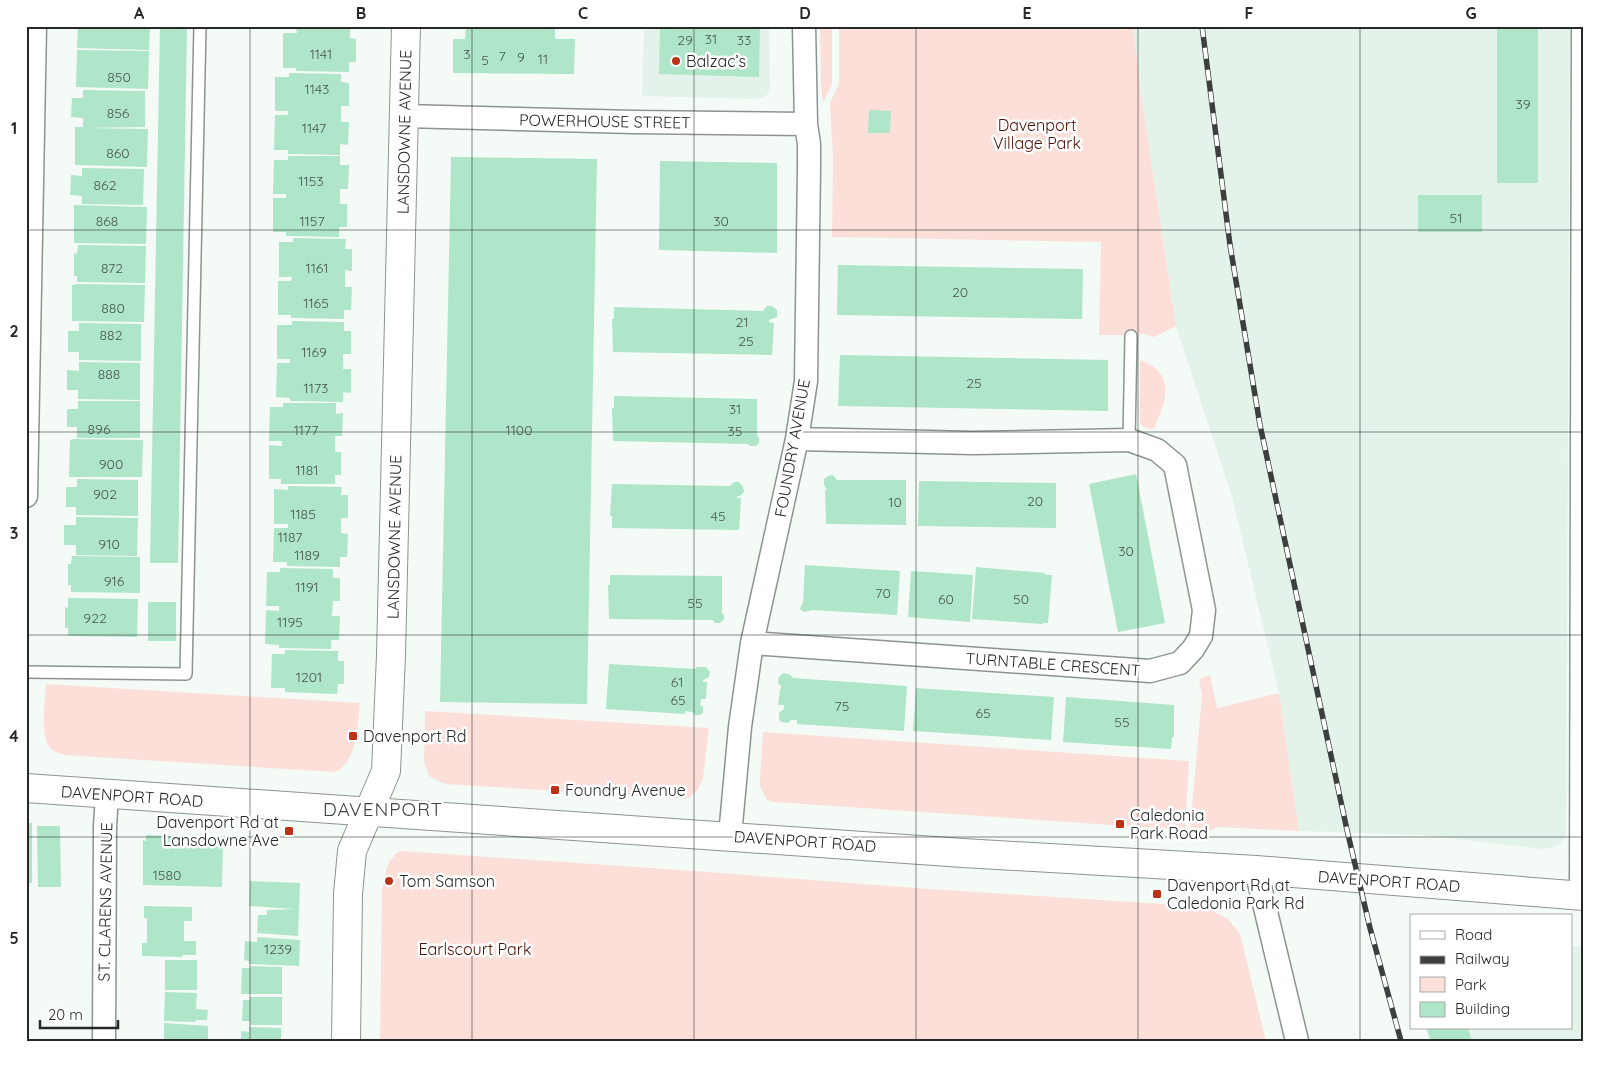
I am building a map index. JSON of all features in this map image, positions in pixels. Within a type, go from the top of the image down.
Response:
[{"type":"street","points":[[26,496],[35,26]]},
{"type":"street","name":"LANSDOWNE AVENUE","points":[[346,1041],[348,894],[352,851],[386,771],[391,655],[406,26]]},
{"type":"street","name":"FOUNDRY AVENUE","points":[[730,836],[740,727],[752,643],[797,439],[806,381],[809,144],[806,124],[804,26]]},
{"type":"street","points":[[1582,896],[1583,26]]},
{"type":"street","name":"POWERHOUSE STREET","points":[[404,116],[806,124]]},
{"type":"street","name":"TURNTABLE CRESCENT","points":[[752,643],[1150,671],[1180,662],[1193,649],[1201,636],[1204,610],[1175,465],[1157,450],[1128,440],[973,443],[797,439]]},
{"type":"street","name":"DAVENPORT ROAD","points":[[26,788],[963,853],[1256,870],[1582,896]]},
{"type":"street","name":"ST. CLARENS AVENUE","points":[[104,1041],[105,828],[107,794]]},
{"type":"street","points":[[1256,870],[1297,1041]]},
{"type":"lane","points":[[26,672],[186,674],[200,26]]},
{"type":"lane","points":[[1128,440],[1131,336]]},
{"type":"shaded area","points":[[644,26],[769,26],[770,88],[768,94],[763,98],[754,99],[642,96]]},
{"type":"shaded area","points":[[1133,26],[1570,26],[1566,835],[1562,843],[1544,849],[1420,835],[1299,831],[1279,693],[1232,497],[1176,326],[1142,100]]},
{"type":"shaded area","points":[[1572,946],[1584,947],[1584,1041],[1432,1041],[1429,1030],[1572,1030]]},
{"type":"green space","points":[[820,26],[832,26],[832,84],[823,103],[821,85]]},
{"type":"green space","name":"Davenport Village Park","points":[[839,26],[1133,26],[1142,100],[1176,326],[1154,337],[1142,333],[1141,335],[1099,335],[1101,242],[832,237],[833,157],[830,103],[839,83]]},
{"type":"green space","points":[[1140,360],[1152,366],[1164,380],[1165,398],[1152,429],[1146,428],[1140,423]]},
{"type":"green space","points":[[1210,675],[1217,708],[1279,693],[1299,831],[1218,827],[1209,831],[1190,830],[1202,695],[1199,679]]},
{"type":"green space","points":[[46,684],[360,703],[357,732],[352,752],[347,761],[342,768],[334,772],[64,755],[50,748],[47,743],[44,727]]},
{"type":"green space","points":[[425,711],[709,728],[703,778],[698,790],[687,799],[445,784],[429,776],[424,762]]},
{"type":"green space","points":[[763,732],[1189,761],[1185,830],[774,802],[767,800],[760,787]]},
{"type":"green space","name":"Earlscourt Park","points":[[401,851],[1162,904],[1209,909],[1228,919],[1240,934],[1266,1041],[380,1041],[382,889],[388,864],[396,853]]},
{"type":"building","points":[[78,26],[150,26],[149,50],[77,48]]},
{"type":"building","points":[[160,26],[187,26],[178,563],[150,563]]},
{"type":"building","points":[[283,26],[350,26],[350,38],[356,39],[356,62],[349,62],[349,72],[296,71],[296,68],[283,68],[283,33],[297,33],[296,29],[283,29]]},
{"type":"building","points":[[466,26],[555,26],[555,39],[575,39],[574,74],[453,73],[453,39],[465,39]]},
{"type":"building","points":[[660,26],[760,26],[759,77],[659,74]]},
{"type":"building","points":[[1497,26],[1538,26],[1538,183],[1497,183]]},
{"type":"building","points":[[77,50],[149,51],[148,89],[76,87]]},
{"type":"building","points":[[289,73],[341,74],[341,82],[349,83],[349,106],[341,106],[341,122],[349,122],[348,145],[340,144],[340,155],[288,154],[288,150],[274,150],[275,115],[288,115],[288,111],[275,111],[275,77],[289,77]]},
{"type":"building","points":[[83,90],[145,91],[145,127],[86,128],[148,129],[147,167],[75,165],[75,127],[83,127],[83,118],[71,117],[72,98],[83,98]]},
{"type":"building","points":[[869,110],[891,111],[890,133],[868,133]]},
{"type":"building","points":[[288,156],[340,156],[340,165],[349,165],[348,189],[340,189],[340,204],[347,204],[347,227],[339,227],[339,237],[286,236],[286,232],[273,232],[273,198],[286,198],[286,194],[273,194],[274,160],[288,160]]},
{"type":"building","points":[[451,157],[597,159],[587,704],[440,702]]},
{"type":"building","points":[[660,161],[777,163],[777,253],[659,250]]},
{"type":"building","points":[[82,168],[144,169],[143,205],[82,204],[82,196],[70,195],[71,175],[82,176]]},
{"type":"building","points":[[1418,195],[1482,195],[1482,232],[1418,232]]},
{"type":"building","points":[[74,205],[147,207],[146,244],[74,243]]},
{"type":"building","points":[[293,238],[346,239],[345,249],[352,249],[352,271],[345,270],[345,287],[352,287],[351,310],[344,310],[344,319],[291,318],[291,315],[278,315],[278,281],[291,281],[292,277],[279,277],[279,242],[293,242]]},
{"type":"building","points":[[78,245],[146,246],[145,283],[77,282],[77,276],[74,276],[74,253],[77,254]]},
{"type":"building","points":[[838,265],[1083,269],[1082,319],[837,315]]},
{"type":"building","points":[[72,285],[145,285],[144,322],[72,321]]},
{"type":"building","points":[[767,306],[772,306],[777,310],[777,317],[769,320],[769,322],[774,323],[772,355],[613,352],[612,319],[614,319],[614,307],[763,311]]},
{"type":"building","points":[[292,321],[344,322],[344,331],[351,331],[351,354],[343,354],[343,369],[351,369],[351,393],[343,392],[343,402],[290,401],[290,398],[276,397],[277,363],[290,363],[290,359],[277,359],[277,325],[292,325]]},
{"type":"building","points":[[79,323],[141,324],[141,361],[79,360],[79,352],[68,352],[68,331],[79,331]]},
{"type":"building","points":[[840,355],[1108,360],[1108,411],[838,406]]},
{"type":"building","points":[[79,362],[140,363],[140,400],[78,399],[78,390],[67,390],[67,370],[79,371]]},
{"type":"building","points":[[614,396],[757,399],[757,436],[759,443],[756,446],[750,446],[748,444],[613,441],[612,408],[614,408]]},
{"type":"building","points":[[78,401],[140,401],[140,438],[77,438],[77,427],[67,427],[67,409],[78,409]]},
{"type":"building","points":[[283,403],[336,403],[336,414],[343,413],[342,436],[335,436],[335,452],[341,452],[341,475],[335,475],[335,484],[281,484],[281,479],[269,479],[269,445],[282,446],[282,441],[269,441],[270,407],[283,407]]},
{"type":"building","points":[[70,440],[143,440],[142,477],[69,477]]},
{"type":"building","points":[[1136,474],[1165,623],[1118,632],[1089,484]]},
{"type":"building","points":[[833,475],[837,480],[906,480],[906,525],[826,524],[825,490],[827,490],[824,485],[824,479]]},
{"type":"building","points":[[77,479],[138,480],[138,516],[76,515],[76,507],[66,507],[66,487],[77,487]]},
{"type":"building","points":[[919,481],[1056,483],[1056,528],[918,526]]},
{"type":"building","points":[[734,482],[739,482],[744,492],[737,496],[737,498],[741,498],[739,530],[612,528],[612,516],[610,516],[612,484],[730,486]]},
{"type":"building","points":[[288,486],[342,487],[341,495],[348,495],[348,518],[341,518],[341,533],[348,534],[347,557],[340,557],[340,567],[287,566],[287,562],[273,562],[274,528],[288,528],[288,524],[274,524],[274,489],[288,490]]},
{"type":"building","points":[[76,517],[138,518],[137,556],[76,555],[76,545],[64,545],[64,525],[76,525]]},
{"type":"building","points":[[72,556],[140,557],[140,593],[71,592],[71,585],[68,585],[68,564],[71,564]]},
{"type":"building","points":[[805,565],[900,571],[897,615],[812,610],[804,612],[800,609],[803,602]]},
{"type":"building","points":[[976,567],[1052,575],[1048,623],[972,619]]},
{"type":"building","points":[[280,568],[333,569],[333,578],[340,578],[340,601],[333,601],[332,616],[340,616],[339,640],[331,640],[331,649],[279,648],[279,645],[265,644],[266,610],[279,611],[279,606],[266,606],[267,572],[280,572]]},
{"type":"building","points":[[911,571],[973,575],[970,622],[908,617]]},
{"type":"building","points":[[610,575],[722,576],[722,613],[724,619],[720,623],[715,623],[713,620],[609,619],[608,585],[610,585]]},
{"type":"building","points":[[68,598],[138,599],[137,637],[68,636],[68,628],[65,628],[65,607],[68,608]]},
{"type":"building","points":[[148,602],[176,602],[176,641],[148,641]]},
{"type":"building","points":[[285,650],[338,651],[338,661],[344,661],[344,684],[338,684],[337,694],[285,692],[285,688],[271,688],[272,654],[285,654]]},
{"type":"building","points":[[609,664],[696,669],[696,667],[706,667],[710,672],[709,677],[703,680],[703,682],[707,682],[706,699],[701,699],[700,705],[703,707],[703,713],[695,715],[692,712],[685,711],[685,714],[606,709]]},
{"type":"building","points":[[783,673],[789,674],[793,678],[907,686],[904,731],[797,724],[797,720],[791,720],[788,723],[782,722],[779,720],[779,713],[784,709],[784,705],[778,705],[781,686],[778,683],[779,677]]},
{"type":"building","points":[[916,688],[1054,697],[1051,740],[913,731]]},
{"type":"building","points":[[1066,697],[1174,705],[1174,737],[1172,737],[1171,749],[1063,742]]},
{"type":"building","points":[[26,823],[32,823],[32,883],[26,883]]},
{"type":"building","points":[[37,826],[60,826],[61,887],[38,887]]},
{"type":"building","points":[[146,835],[221,838],[221,844],[223,843],[222,887],[143,885],[143,840],[146,841]]},
{"type":"building","points":[[250,881],[300,883],[298,936],[257,933],[258,915],[267,915],[267,910],[294,909],[249,906]]},
{"type":"building","points":[[144,906],[192,907],[192,921],[184,921],[184,941],[196,941],[196,955],[182,955],[182,957],[142,956],[142,943],[147,943],[147,918],[144,918]]},
{"type":"building","points":[[257,937],[300,940],[299,966],[249,964],[249,961],[244,960],[245,941],[257,942]]},
{"type":"building","points":[[165,960],[197,960],[197,990],[165,990]]},
{"type":"building","points":[[250,966],[282,967],[282,994],[241,994],[242,968],[251,968]]},
{"type":"building","points":[[165,992],[197,993],[196,1009],[208,1010],[207,1020],[196,1020],[195,1022],[164,1021]]},
{"type":"building","points":[[250,997],[282,997],[282,1025],[250,1025],[250,1021],[242,1021],[243,1000],[250,1000]]},
{"type":"building","points":[[164,1023],[208,1026],[208,1039],[164,1041]]},
{"type":"building","points":[[249,1027],[281,1028],[281,1041],[241,1041],[241,1031],[249,1032]]},
{"type":"building","points":[[1427,1030],[1469,1030],[1472,1041],[1431,1041]]},
{"type":"railway","points":[[1202,26],[1230,245],[1260,425],[1347,830],[1370,928],[1401,1041]]},
{"type":"place","name":"Balzac’s","points":[[676,61]]},
{"type":"place","name":"Davenport Rd","points":[[353,736]]},
{"type":"place","name":"Foundry Avenue","points":[[555,790]]},
{"type":"place","name":"Caledonia Park Road","points":[[1120,824]]},
{"type":"place","name":"Davenport Rd at Lansdowne Ave","points":[[289,831]]},
{"type":"place","name":"Tom Samson","points":[[389,881]]},
{"type":"place","name":"Davenport Rd at Caledonia Park Rd","points":[[1157,894]]},
{"type":"district","name":"DAVENPORT","points":[[383,809]]}]
